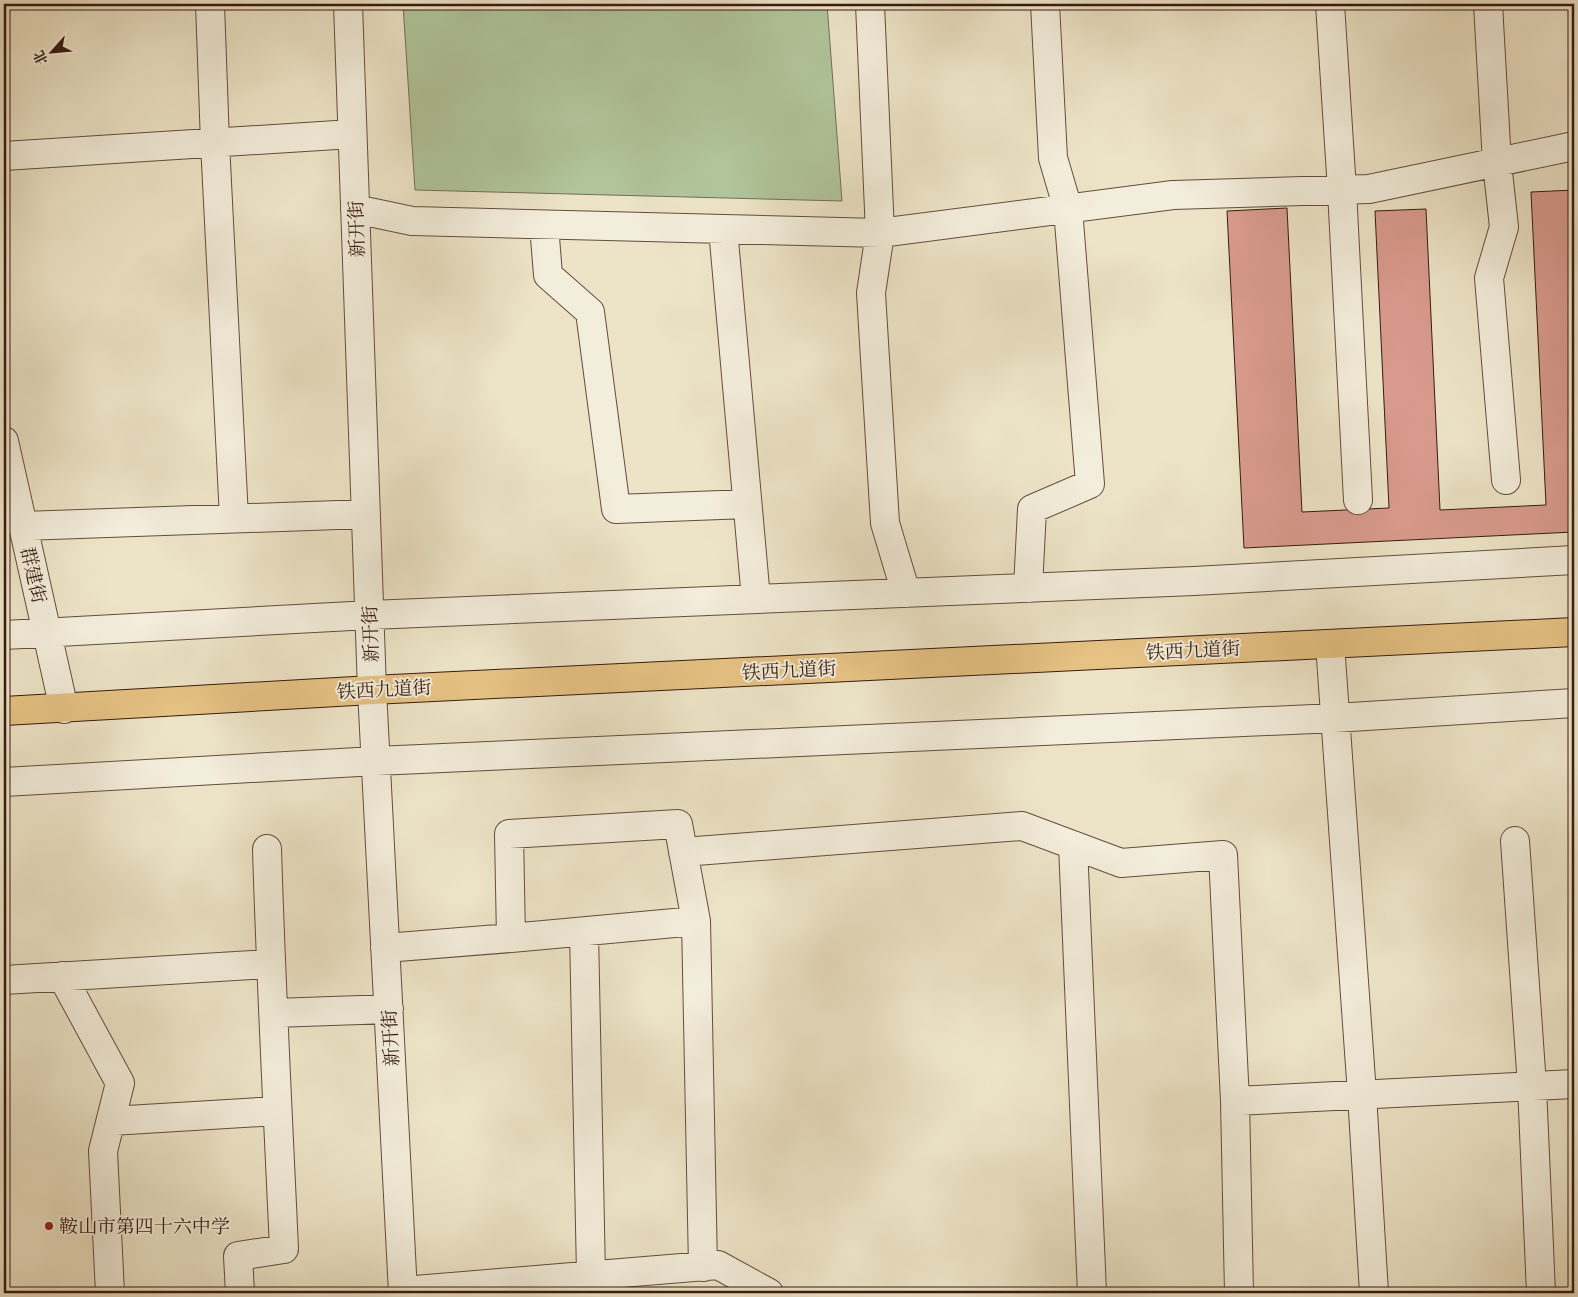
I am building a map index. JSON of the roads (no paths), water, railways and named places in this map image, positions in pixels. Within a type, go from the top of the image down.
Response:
[{"type":"main road","name":"铁西九道街","points":[[4,711],[372,690],[1574,632]]},
{"type":"street","points":[[210,4],[214,143],[234,518]]},
{"type":"street","name":"新开街","points":[[348,4],[372,690],[403,1292]]},
{"type":"street","points":[[870,4],[880,233],[871,293],[885,523],[906,593]]},
{"type":"street","points":[[1028,588],[1032,509],[1090,484],[1068,209],[1052,158],[1045,4]]},
{"type":"street","points":[[1330,4],[1358,500]]},
{"type":"street","points":[[1488,4],[1497,162],[1504,227],[1489,278],[1506,480]]},
{"type":"street","points":[[4,156],[352,134]]},
{"type":"street","points":[[355,209],[412,221],[880,233],[1173,194],[1369,189],[1574,146]]},
{"type":"street","points":[[544,224],[548,275],[590,312],[616,510],[747,504]]},
{"type":"street","points":[[723,229],[756,599]]},
{"type":"street","name":"群建街","points":[[4,441],[64,709]]},
{"type":"street","points":[[23,526],[366,514]]},
{"type":"street","points":[[4,635],[370,615],[1194,581],[1574,560]]},
{"type":"street","points":[[1330,644],[1374,1293]]},
{"type":"street","points":[[4,782],[376,761],[1335,718],[1574,703]]},
{"type":"street","points":[[511,938],[509,834],[678,824],[696,921],[703,1267]]},
{"type":"street","points":[[684,852],[1022,826],[1120,862],[1223,855],[1235,1101],[1239,1293]]},
{"type":"street","points":[[1515,841],[1532,1086],[1541,1293]]},
{"type":"street","points":[[1072,844],[1092,1293]]},
{"type":"street","points":[[240,1293],[238,1256],[284,1249],[274,1013],[270,964],[267,849]]},
{"type":"street","points":[[385,948],[696,921]]},
{"type":"street","points":[[584,932],[591,1275]]},
{"type":"street","points":[[4,980],[270,964]]},
{"type":"street","points":[[62,976],[120,1083],[103,1151],[110,1293]]},
{"type":"street","points":[[274,1013],[389,1009]]},
{"type":"street","points":[[1235,1101],[1574,1084]]},
{"type":"street","points":[[111,1121],[278,1111]]},
{"type":"street","points":[[403,1292],[591,1275],[655,1282],[703,1267],[718,1265],[769,1293]]},
{"type":"place","name":"鞍山市第四十六中学","points":[[49,1226]]}]
